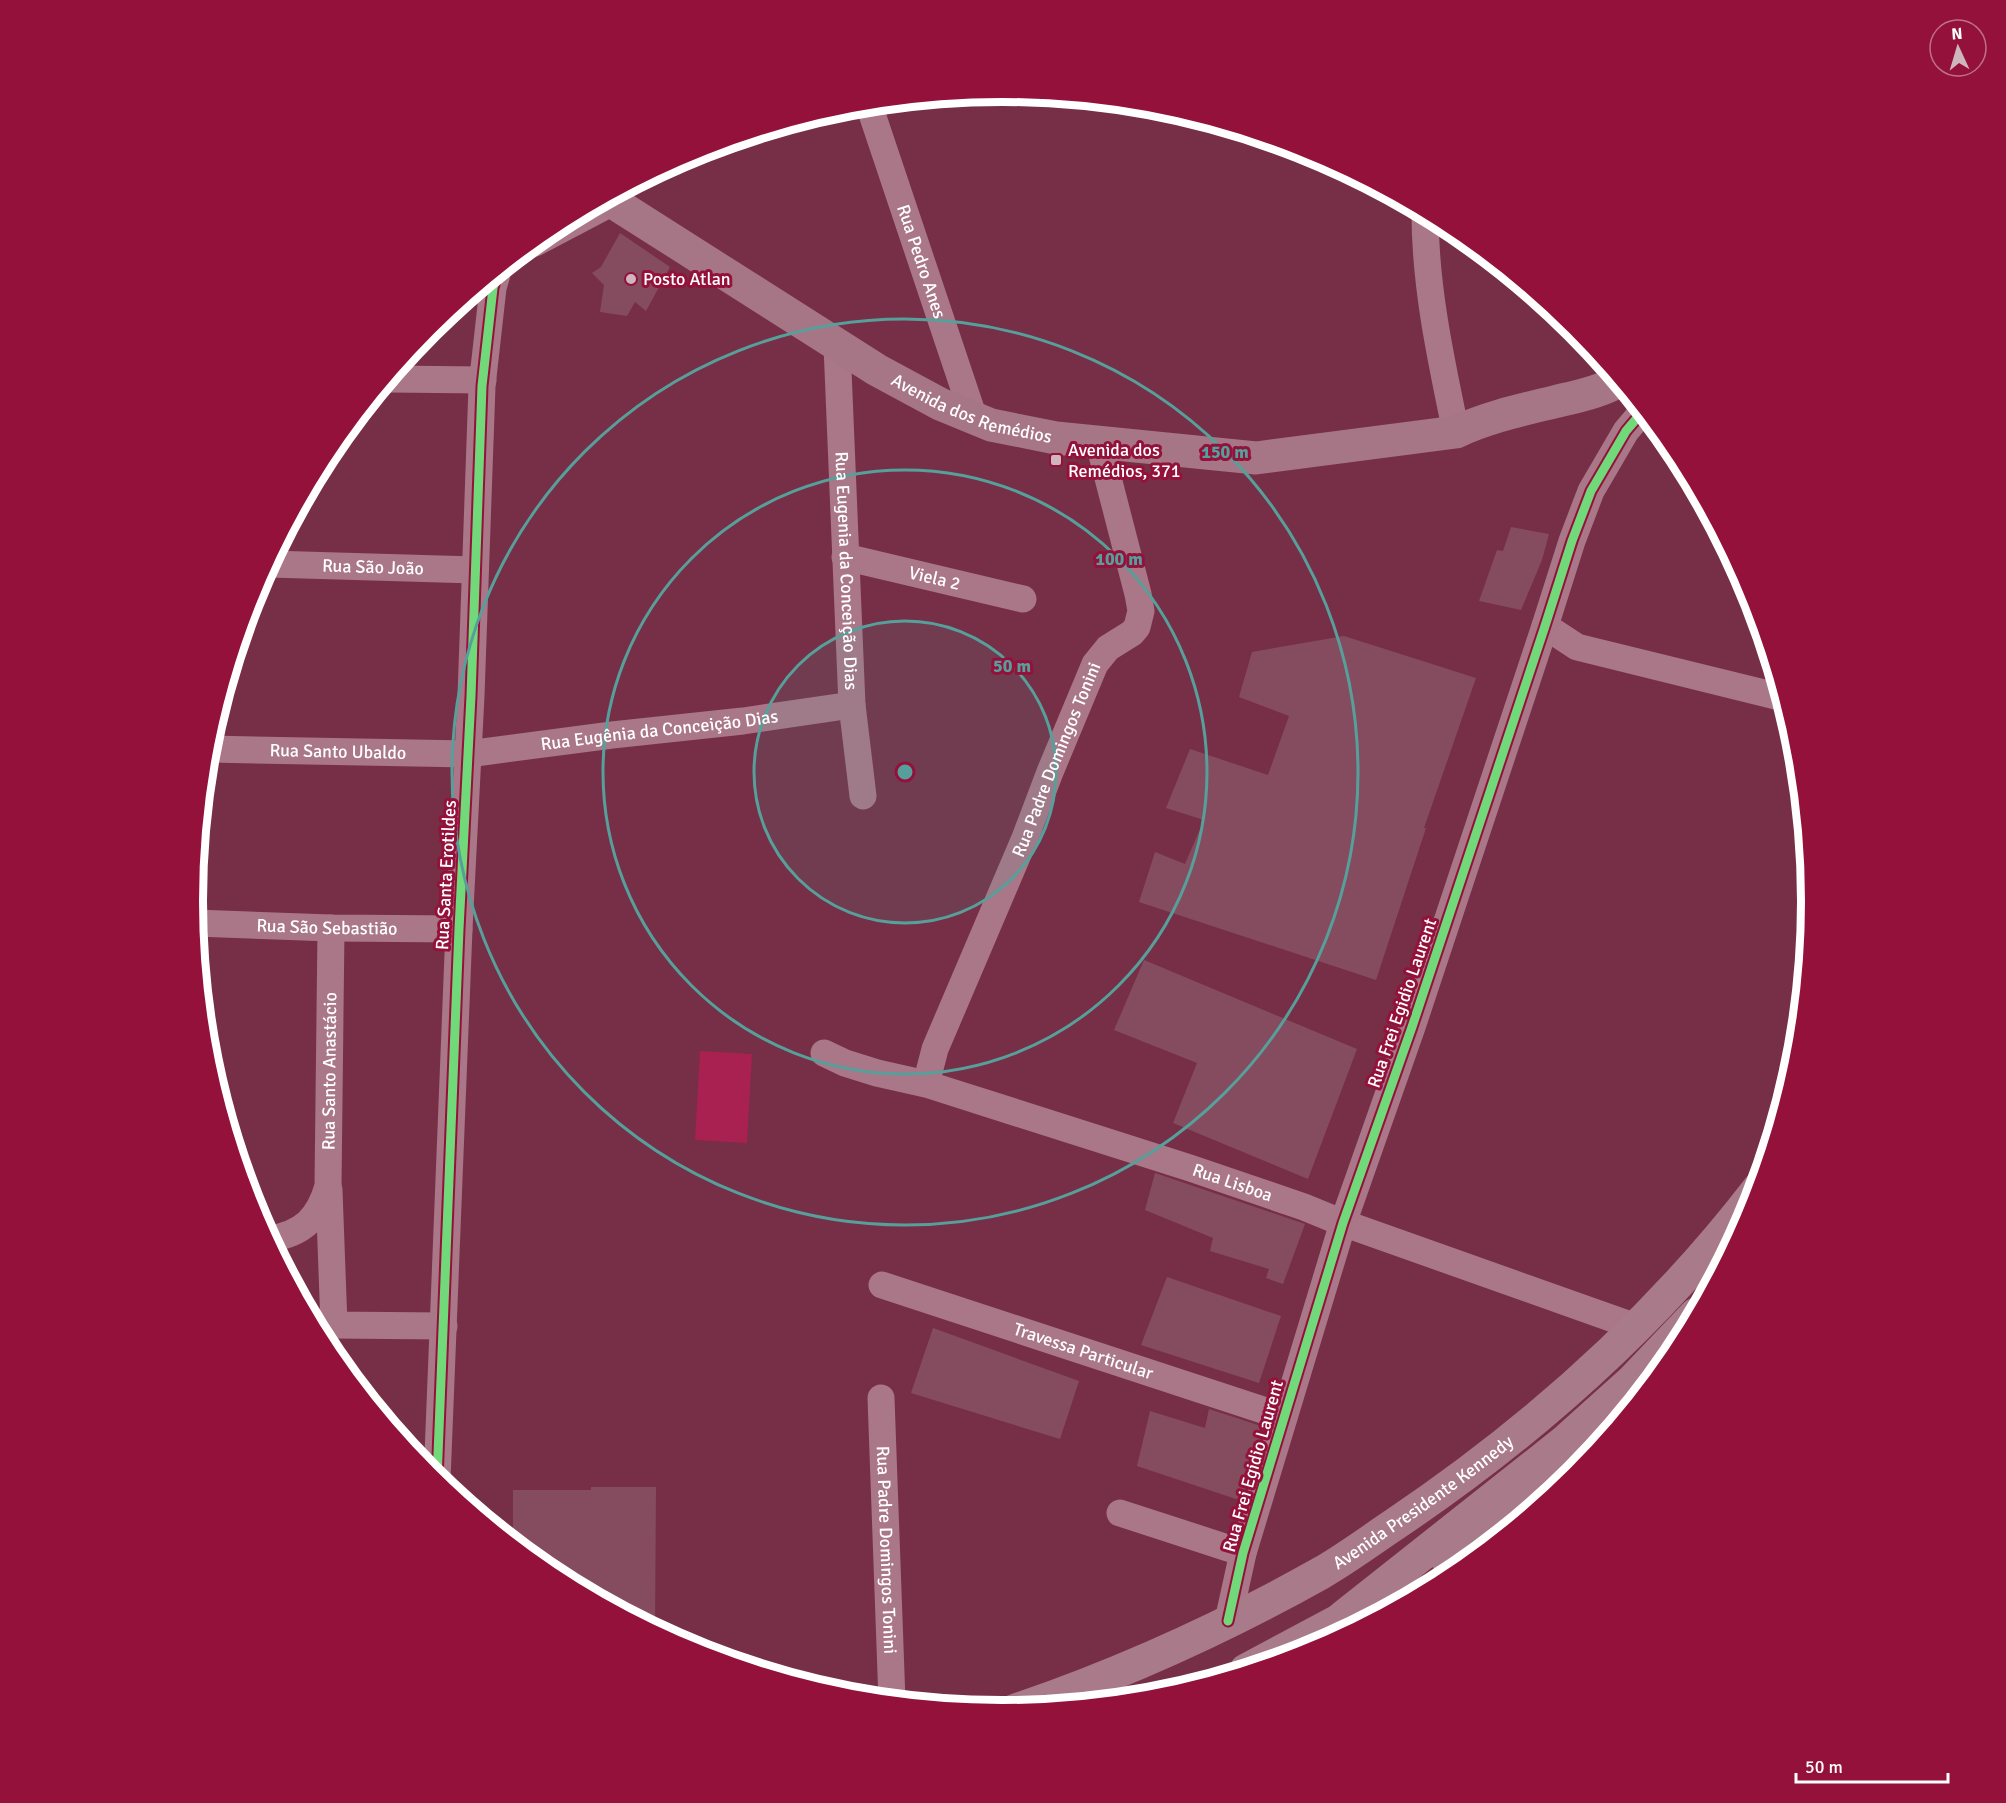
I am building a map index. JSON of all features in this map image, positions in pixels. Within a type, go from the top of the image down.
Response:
[{"type":"highway","name":"Avenida Presidente Kennedy","points":[[1046,1699],[1076,1689],[1228,1621],[1323,1572],[1431,1499],[1506,1444],[1563,1396],[1636,1327],[1725,1233],[1738,1216]]},
{"type":"highway","points":[[1343,1617],[1564,1442],[1633,1380],[1672,1339]]},
{"type":"highway","points":[[1281,1651],[1436,1569],[1541,1492]]},
{"type":"main road","name":"Avenida dos Remédios","points":[[614,203],[837,346],[940,404],[991,424],[1056,438],[1256,458],[1456,432],[1482,437],[1613,409],[1627,402]]},
{"type":"main road","name":"Avenida dos Remédios","points":[[1456,432],[1480,420],[1581,396],[1613,385]]},
{"type":"street","name":"Rua Pedro Anes","points":[[872,113],[974,418]]},
{"type":"street","points":[[1425,223],[1436,335],[1456,432]]},
{"type":"street","name":"Rua Santa Erotildes","points":[[438,1467],[483,380],[495,285]]},
{"type":"street","name":"Rua Eugenia da Conceição Dias","points":[[837,346],[852,705],[863,796]]},
{"type":"street","points":[[398,379],[483,380]]},
{"type":"street","name":"Rua Frei Egidio Laurent","points":[[1228,1621],[1244,1553],[1343,1223],[1412,1027],[1572,541],[1591,491],[1626,431],[1639,417]]},
{"type":"street","name":"Rua Padre Domingos Tonini","points":[[926,1084],[935,1049],[1025,838],[1095,664],[1108,648],[1132,633],[1140,619],[1138,594],[1099,443]]},
{"type":"street","name":"Viela 2","points":[[845,557],[1023,599]]},
{"type":"street","name":"Rua São João","points":[[279,564],[474,570]]},
{"type":"street","points":[[1545,626],[1577,647],[1775,696]]},
{"type":"street","name":"Rua Eugênia da Conceição Dias","points":[[468,754],[743,721],[852,705]]},
{"type":"street","name":"Rua Santo Ubaldo","points":[[219,748],[468,754]]},
{"type":"street","name":"Rua São Sebastião","points":[[204,923],[331,928],[459,929]]},
{"type":"street","name":"Rua Santo Anastácio","points":[[278,1238],[285,1237],[304,1227],[324,1202],[328,1186],[331,928]]},
{"type":"street","name":"Rua Lisboa","points":[[824,1053],[877,1073],[926,1084],[1190,1168],[1636,1327]]},
{"type":"street","points":[[328,1186],[334,1325],[444,1326]]},
{"type":"street","name":"Travessa Particular","points":[[882,1285],[1284,1417]]},
{"type":"street","name":"Rua Padre Domingos Tonini","points":[[881,1398],[892,1693]]},
{"type":"street","points":[[1120,1513],[1244,1553]]},
{"type":"shaded area","points":[[700,1051],[752,1054],[747,1143],[695,1140]]},
{"type":"building","name":"Posto Atlan","points":[[620,233],[670,267],[646,311],[635,302],[627,316],[600,312],[604,285],[592,273],[601,267]]},
{"type":"building","points":[[1511,527],[1549,534],[1542,560],[1521,610],[1479,601],[1497,550],[1503,551]]},
{"type":"building","points":[[1344,636],[1476,678],[1424,828],[1426,828],[1376,980],[1139,902],[1155,852],[1185,864],[1204,820],[1166,808],[1190,749],[1268,775],[1289,716],[1239,697],[1252,652]]},
{"type":"building","points":[[1144,960],[1357,1049],[1308,1179],[1173,1123],[1197,1063],[1114,1030]]},
{"type":"building","points":[[1155,1173],[1305,1224],[1283,1284],[1266,1278],[1269,1269],[1210,1251],[1213,1238],[1145,1210]]},
{"type":"building","points":[[1167,1277],[1281,1316],[1259,1383],[1141,1345]]},
{"type":"building","points":[[933,1328],[1079,1381],[1060,1439],[911,1393]]},
{"type":"building","points":[[1209,1409],[1258,1425],[1262,1435],[1242,1501],[1137,1466],[1150,1411],[1205,1428]]},
{"type":"building","points":[[591,1487],[656,1487],[655,1622],[603,1594],[513,1534],[513,1490],[591,1490]]},
{"type":"cycle path","points":[[438,1467],[482,386],[494,285]]},
{"type":"cycle path","points":[[1228,1621],[1243,1553],[1343,1223],[1412,1027],[1572,541],[1591,491],[1626,431],[1638,417]]},
{"type":"place","name":"Posto Atlan","points":[[631,279]]},
{"type":"place","name":"Avenida dos Remédios, 371","points":[[1056,460]]}]
